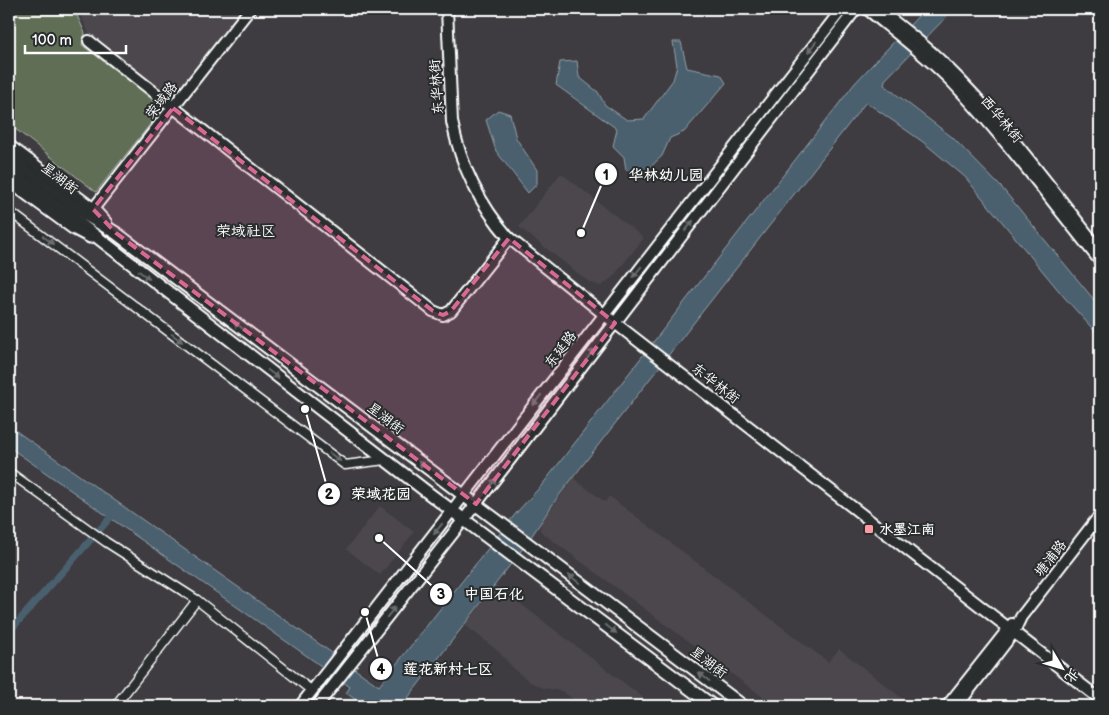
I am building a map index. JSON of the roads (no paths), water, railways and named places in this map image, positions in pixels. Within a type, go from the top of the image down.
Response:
[{"type":"main road","name":"荣域路","points":[[93,209],[250,9]]},
{"type":"main road","name":"东华林街","points":[[447,9],[452,122],[456,140],[471,182],[496,222],[509,238],[615,323],[1100,699]]},
{"type":"main road","name":"东延路","points":[[300,706],[842,9]]},
{"type":"main road","name":"东延路","points":[[318,706],[476,504],[856,9]]},
{"type":"main road","name":"西华林街","points":[[867,9],[901,31]]},
{"type":"main road","name":"西华林街","points":[[878,9],[975,97],[1100,250]]},
{"type":"main road","points":[[89,41],[433,311],[442,315],[450,311],[509,238]]},
{"type":"main road","name":"西华林街","points":[[919,47],[970,103],[1100,261]]},
{"type":"main road","points":[[9,146],[93,209],[116,233]]},
{"type":"main road","name":"星湖街","points":[[9,158],[86,215],[116,233],[743,706]]},
{"type":"main road","name":"星湖街","points":[[9,169],[385,460],[517,557],[713,706]]},
{"type":"main road","points":[[11,187],[73,228],[105,245]]},
{"type":"main road","name":"塘浦路","points":[[947,706],[1021,617],[1100,515]]},
{"type":"main road","name":"塘浦路","points":[[957,706],[1011,629]]},
{"type":"street","points":[[9,211],[346,465],[385,460]]},
{"type":"street","points":[[9,472],[86,529],[197,600],[312,691]]},
{"type":"street","points":[[115,706],[197,600]]},
{"type":"water","points":[[925,9],[954,9],[885,80],[884,85],[952,137],[1002,188],[1100,307],[1100,337],[1064,297],[965,177],[923,142],[866,102],[557,498],[527,543],[404,703],[408,706],[365,706],[346,693],[350,687],[9,447],[9,426],[379,686],[517,512],[542,485],[855,83]]},
{"type":"water","points":[[673,42],[681,42],[687,68],[721,75],[726,83],[684,132],[670,138],[662,156],[643,174],[626,170],[624,157],[613,146],[617,129],[556,85],[560,62],[577,61],[579,77],[598,92],[605,105],[627,120],[644,119],[673,80],[677,66]]},
{"type":"water","points":[[498,110],[510,114],[516,138],[537,170],[537,184],[528,193],[496,151],[486,120]]},
{"type":"waterway","points":[[9,632],[110,518]]},
{"type":"place","name":"华林幼儿园","points":[[581,233]]},
{"type":"place","name":"荣域花园","points":[[305,409]]},
{"type":"place","name":"水墨江南","points":[[869,529]]},
{"type":"place","name":"中国石化","points":[[379,538]]},
{"type":"place","name":"莲花新村七区","points":[[365,612]]},
{"type":"district","name":"荣域社区","points":[[246,231]]}]
